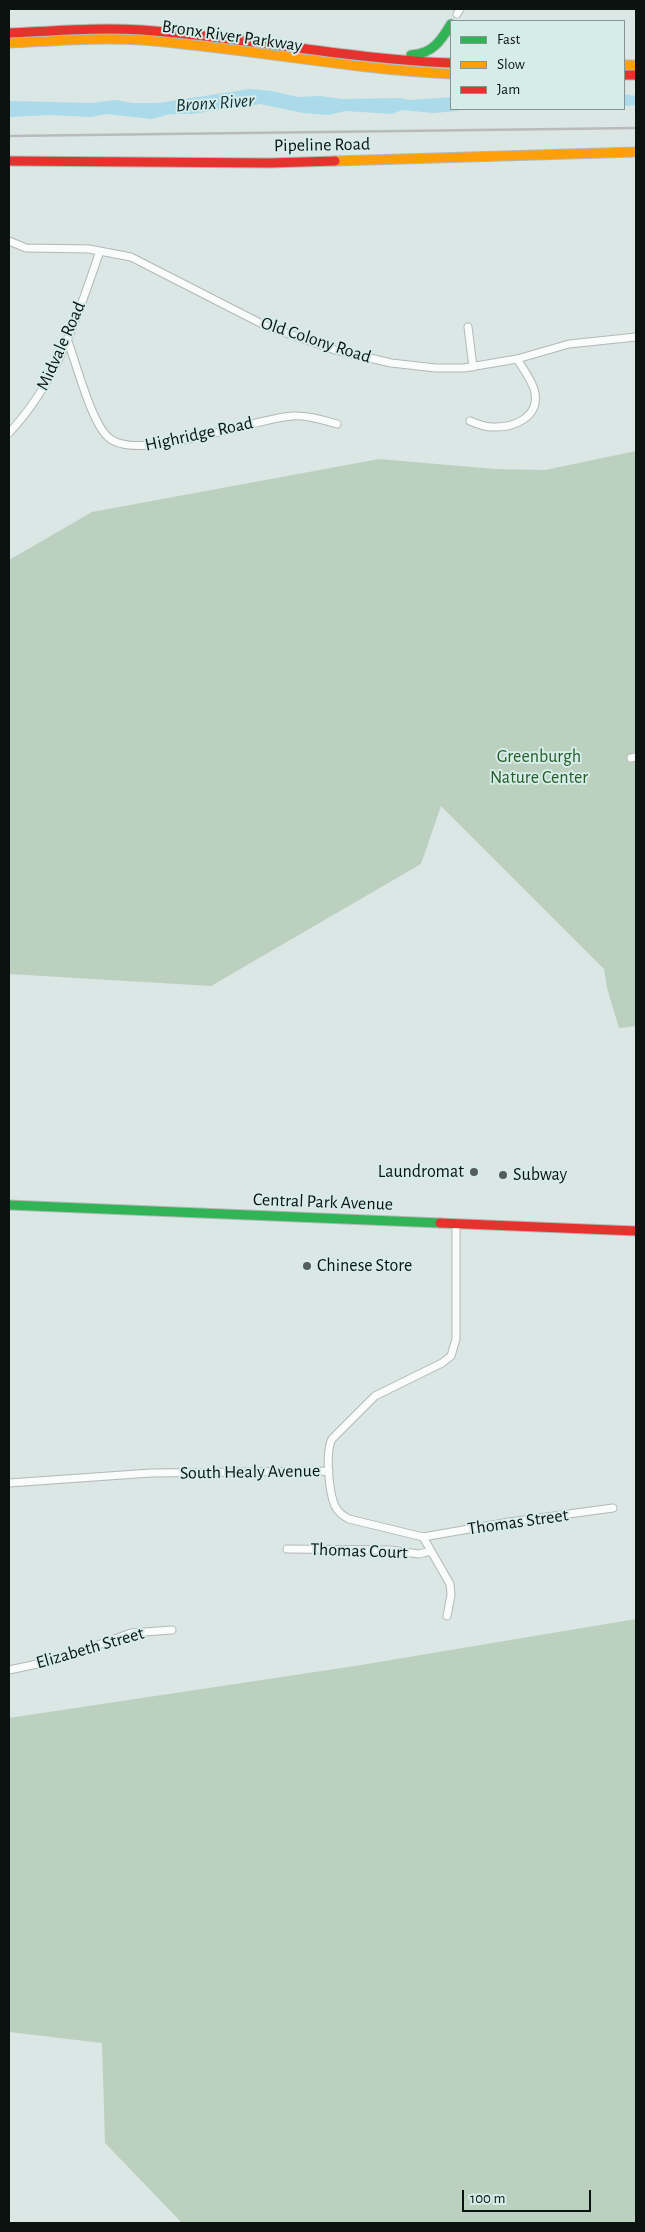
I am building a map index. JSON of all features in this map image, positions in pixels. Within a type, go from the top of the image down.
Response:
[{"type":"main road","points":[[279,47],[424,54],[434,48],[450,25]]},
{"type":"main road","name":"Bronx River Parkway","points":[[9,33],[132,29],[353,57],[450,63]]},
{"type":"main road","name":"Bronx River Parkway","points":[[9,43],[95,39],[140,40],[341,66],[450,74]]},
{"type":"main road","name":"Pipeline Road","points":[[9,161],[270,163],[636,152]]},
{"type":"main road","name":"Central Park Avenue","points":[[9,1205],[636,1231]]},
{"type":"street","name":"Old Colony Road","points":[[9,242],[26,248],[100,250],[131,257],[245,317],[309,342],[363,357],[408,365],[453,369],[473,367],[517,359],[569,344],[636,337]]},
{"type":"street","name":"Midvale Road","points":[[9,433],[34,404],[68,339],[100,250]]},
{"type":"street","points":[[468,327],[473,367]]},
{"type":"street","name":"Highridge Road","points":[[68,339],[99,425],[108,438],[125,446],[142,447],[172,442],[252,423],[293,416],[312,417],[337,424]]},
{"type":"street","points":[[470,421],[493,427],[520,422],[530,415],[535,404],[535,393],[517,359]]},
{"type":"street","name":"South Healy Avenue","points":[[9,1483],[151,1473],[329,1471],[329,1448],[332,1440],[370,1400],[386,1389],[442,1363],[454,1350],[457,1332],[456,1224]]},
{"type":"street","name":"Thomas Street","points":[[329,1471],[333,1500],[337,1510],[345,1517],[423,1537],[508,1522],[613,1508]]},
{"type":"street","points":[[423,1537],[450,1584],[451,1595],[447,1616]]},
{"type":"street","name":"Thomas Court","points":[[287,1549],[390,1550],[419,1554],[431,1552]]},
{"type":"street","name":"Elizabeth Street","points":[[9,1670],[56,1660],[131,1634],[172,1630]]},
{"type":"green space","name":"Greenburgh Nature Center","points":[[636,451],[636,1026],[619,1028],[607,988],[604,969],[441,806],[421,864],[211,986],[9,974],[9,560],[92,512],[379,459],[495,469],[545,470]]},
{"type":"green space","points":[[636,1619],[636,2223],[182,2223],[105,2143],[102,2043],[9,2032],[9,1718],[355,1666]]},
{"type":"water","name":"Bronx River","points":[[250,89],[272,91],[298,97],[320,96],[342,99],[400,98],[409,100],[450,97],[450,110],[459,110],[433,113],[402,110],[392,114],[345,111],[329,115],[303,113],[260,104],[192,114],[170,114],[152,119],[106,114],[91,117],[52,115],[9,117],[9,101],[92,103],[116,100],[132,103],[158,103]]},
{"type":"water","points":[[625,94],[636,96],[636,105],[625,106]]},
{"type":"railway","points":[[9,136],[636,128]]},
{"type":"traffic: fast","points":[[411,55],[425,52],[435,46],[450,26]]},
{"type":"traffic: fast","points":[[9,1205],[440,1223]]},
{"type":"traffic: slow","points":[[9,43],[92,39],[142,40],[373,68],[450,74]]},
{"type":"traffic: slow","points":[[625,65],[636,65]]},
{"type":"traffic: slow","points":[[335,161],[636,152]]},
{"type":"traffic: jam","points":[[9,33],[92,29],[142,30],[181,33],[335,53],[450,63]]},
{"type":"traffic: jam","points":[[625,75],[636,75]]},
{"type":"traffic: jam","points":[[9,161],[270,163],[335,161]]},
{"type":"traffic: jam","points":[[440,1223],[636,1231]]},
{"type":"place","name":"Laundromat","points":[[474,1172]]},
{"type":"place","name":"Subway","points":[[503,1175]]},
{"type":"place","name":"Chinese Store","points":[[307,1266]]}]
